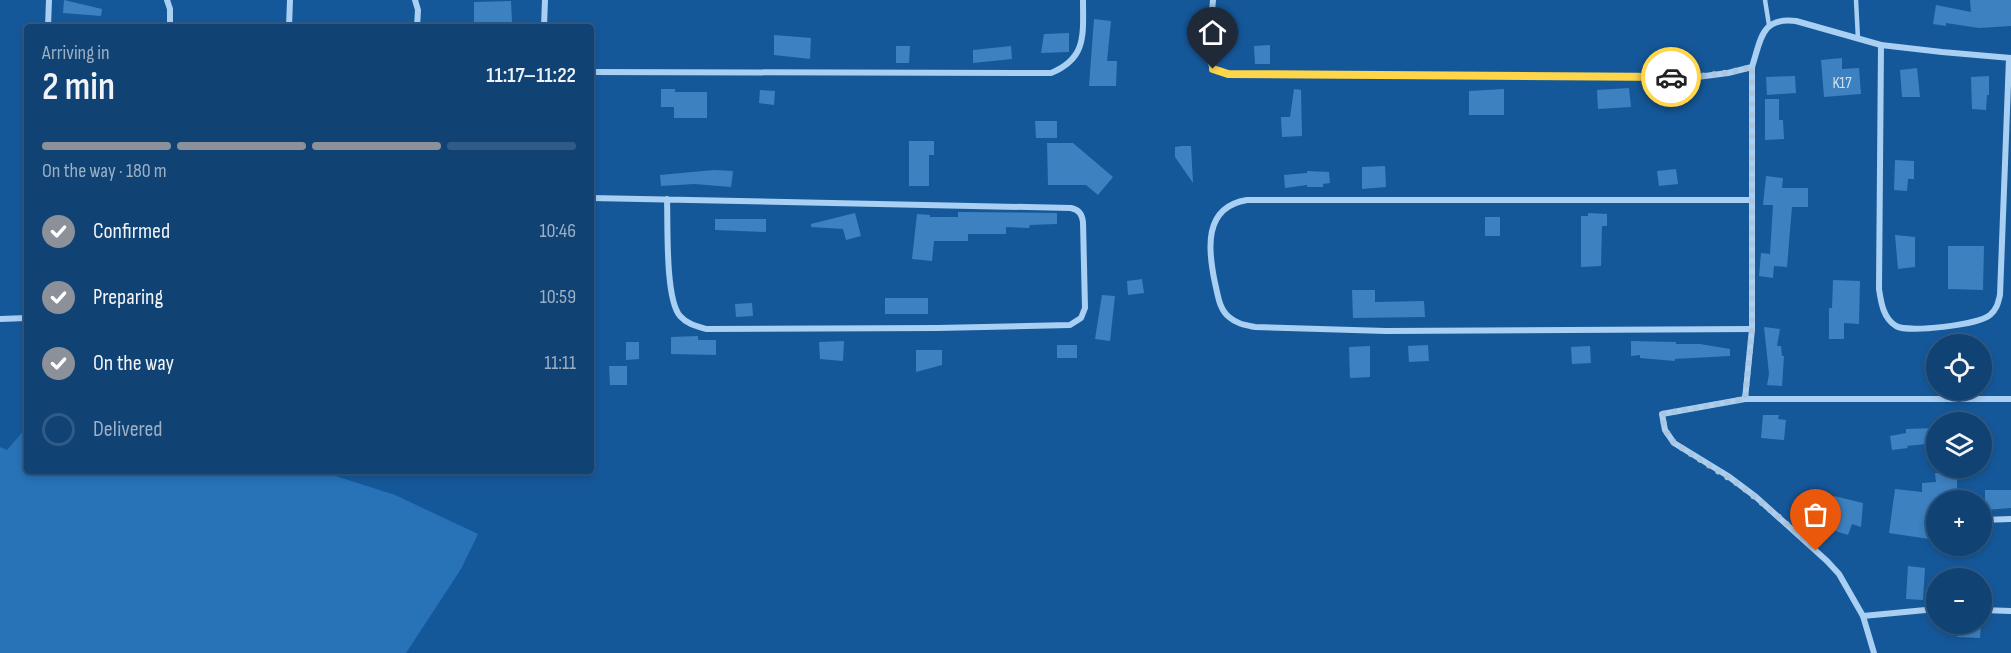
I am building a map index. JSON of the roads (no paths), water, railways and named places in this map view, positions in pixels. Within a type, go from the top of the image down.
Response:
[{"type":"street","points":[[48,0],[48,24]]},
{"type":"street","points":[[167,0],[170,9],[170,24]]},
{"type":"street","points":[[289,24],[290,0]]},
{"type":"street","points":[[415,0],[418,10],[417,24]]},
{"type":"street","points":[[544,24],[545,0]]},
{"type":"street","points":[[594,72],[1051,73],[1064,68],[1080,50],[1083,0]]},
{"type":"street","points":[[1213,0],[1208,56],[1213,69],[1228,74],[1697,77],[1728,74],[1752,67]]},
{"type":"street","points":[[1745,399],[1752,329],[1752,67],[1762,34],[1769,25],[1779,20],[1797,21],[1881,45],[2010,58],[2000,295],[1997,308],[1990,316],[1966,325],[1906,329],[1896,326],[1887,317],[1881,305],[1879,289],[1881,45]]},
{"type":"street","points":[[594,198],[667,199],[1075,209],[1082,215],[1083,222],[1085,308],[1081,318],[1070,325],[706,329],[688,323],[679,315],[673,301],[670,286],[667,199]]},
{"type":"street","points":[[1752,200],[1246,200],[1236,202],[1219,214],[1214,221],[1210,243],[1211,265],[1220,306],[1227,316],[1238,324],[1255,327],[1386,331],[1752,329]]},
{"type":"street","points":[[0,319],[24,318]]},
{"type":"street","points":[[1874,653],[1863,616],[1839,574],[1756,497],[1728,476],[1674,443],[1665,430],[1662,414],[1745,399],[2011,399]]},
{"type":"street","points":[[1992,520],[2011,519]]},
{"type":"street","points":[[1863,616],[1926,610]]},
{"type":"street","points":[[1992,610],[2011,611]]},
{"type":"lane","points":[[1765,0],[1769,25]]},
{"type":"lane","points":[[1856,0],[1858,39]]}]
